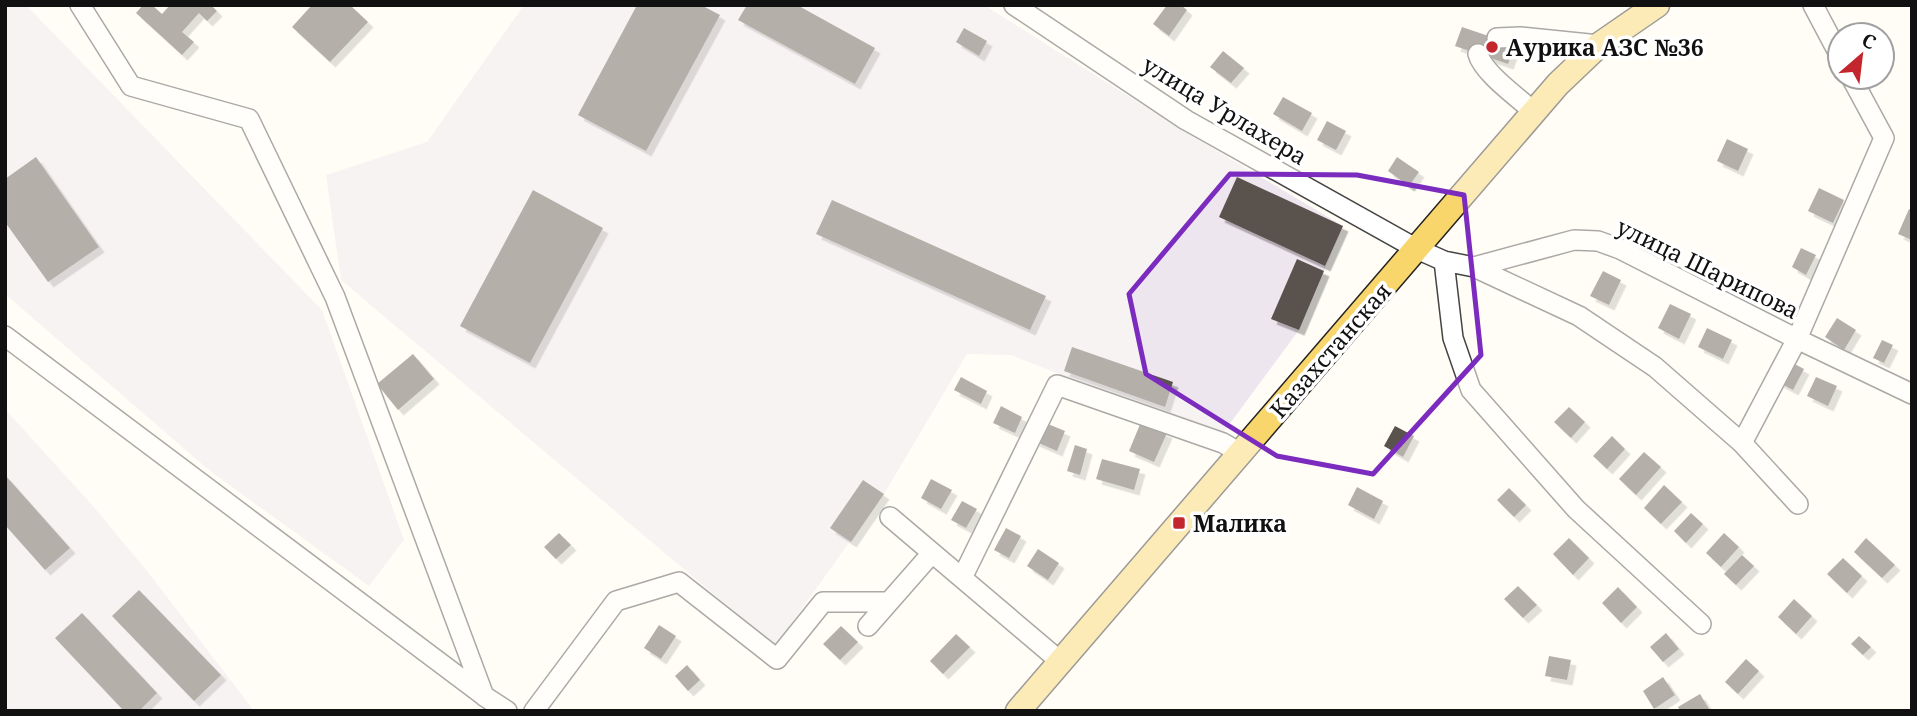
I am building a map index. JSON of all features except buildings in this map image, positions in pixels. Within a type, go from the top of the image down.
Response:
[{"type":"main road","name":"Казахстанская","points":[[1018,711],[1558,84],[1599,45],[1657,5]]},
{"type":"street","points":[[80,5],[131,86],[249,119],[335,297],[484,696]]},
{"type":"street","name":"улица Урлахера","points":[[1014,5],[1186,120],[1417,249]]},
{"type":"street","points":[[1813,5],[1826,30]]},
{"type":"street","points":[[1496,38],[1520,37],[1599,45]]},
{"type":"street","points":[[1478,54],[1480,60],[1496,77],[1534,112]]},
{"type":"street","points":[[1742,443],[1797,339],[1884,138],[1859,91]]},
{"type":"street","name":"улица Шарипова","points":[[1474,267],[1574,240],[1598,241],[1620,249],[1912,394]]},
{"type":"street","name":"улица Шарипова","points":[[1417,249],[1444,261],[1474,267],[1579,316],[1655,367],[1742,443],[1798,504]]},
{"type":"street","points":[[1444,261],[1453,338],[1471,390],[1576,509],[1701,624]]},
{"type":"street","points":[[5,336],[484,696],[508,711]]},
{"type":"street","points":[[962,578],[1057,385],[1223,443],[1240,453]]},
{"type":"street","points":[[890,517],[1060,662]]},
{"type":"street","points":[[868,626],[932,553]]},
{"type":"street","points":[[534,711],[616,601],[679,582],[777,659],[823,602],[889,602]]},
{"type":"highlighted area","points":[[1230,174],[1357,175],[1464,195],[1481,355],[1373,474],[1277,456],[1146,374],[1129,294]]},
{"type":"shaded area","points":[[5,5],[26,5],[322,310],[404,540],[369,586],[210,471],[5,294]]},
{"type":"shaded area","points":[[524,5],[984,5],[1190,135],[1343,226],[1299,330],[1220,437],[1011,355],[967,354],[884,494],[775,646],[341,280],[326,175],[427,142]]},
{"type":"shaded area","points":[[5,409],[92,505],[151,576],[254,711],[5,711]]},
{"type":"place","name":"Аурика АЗС №36","points":[[1492,47]]},
{"type":"place","name":"Малика","points":[[1179,523]]}]
